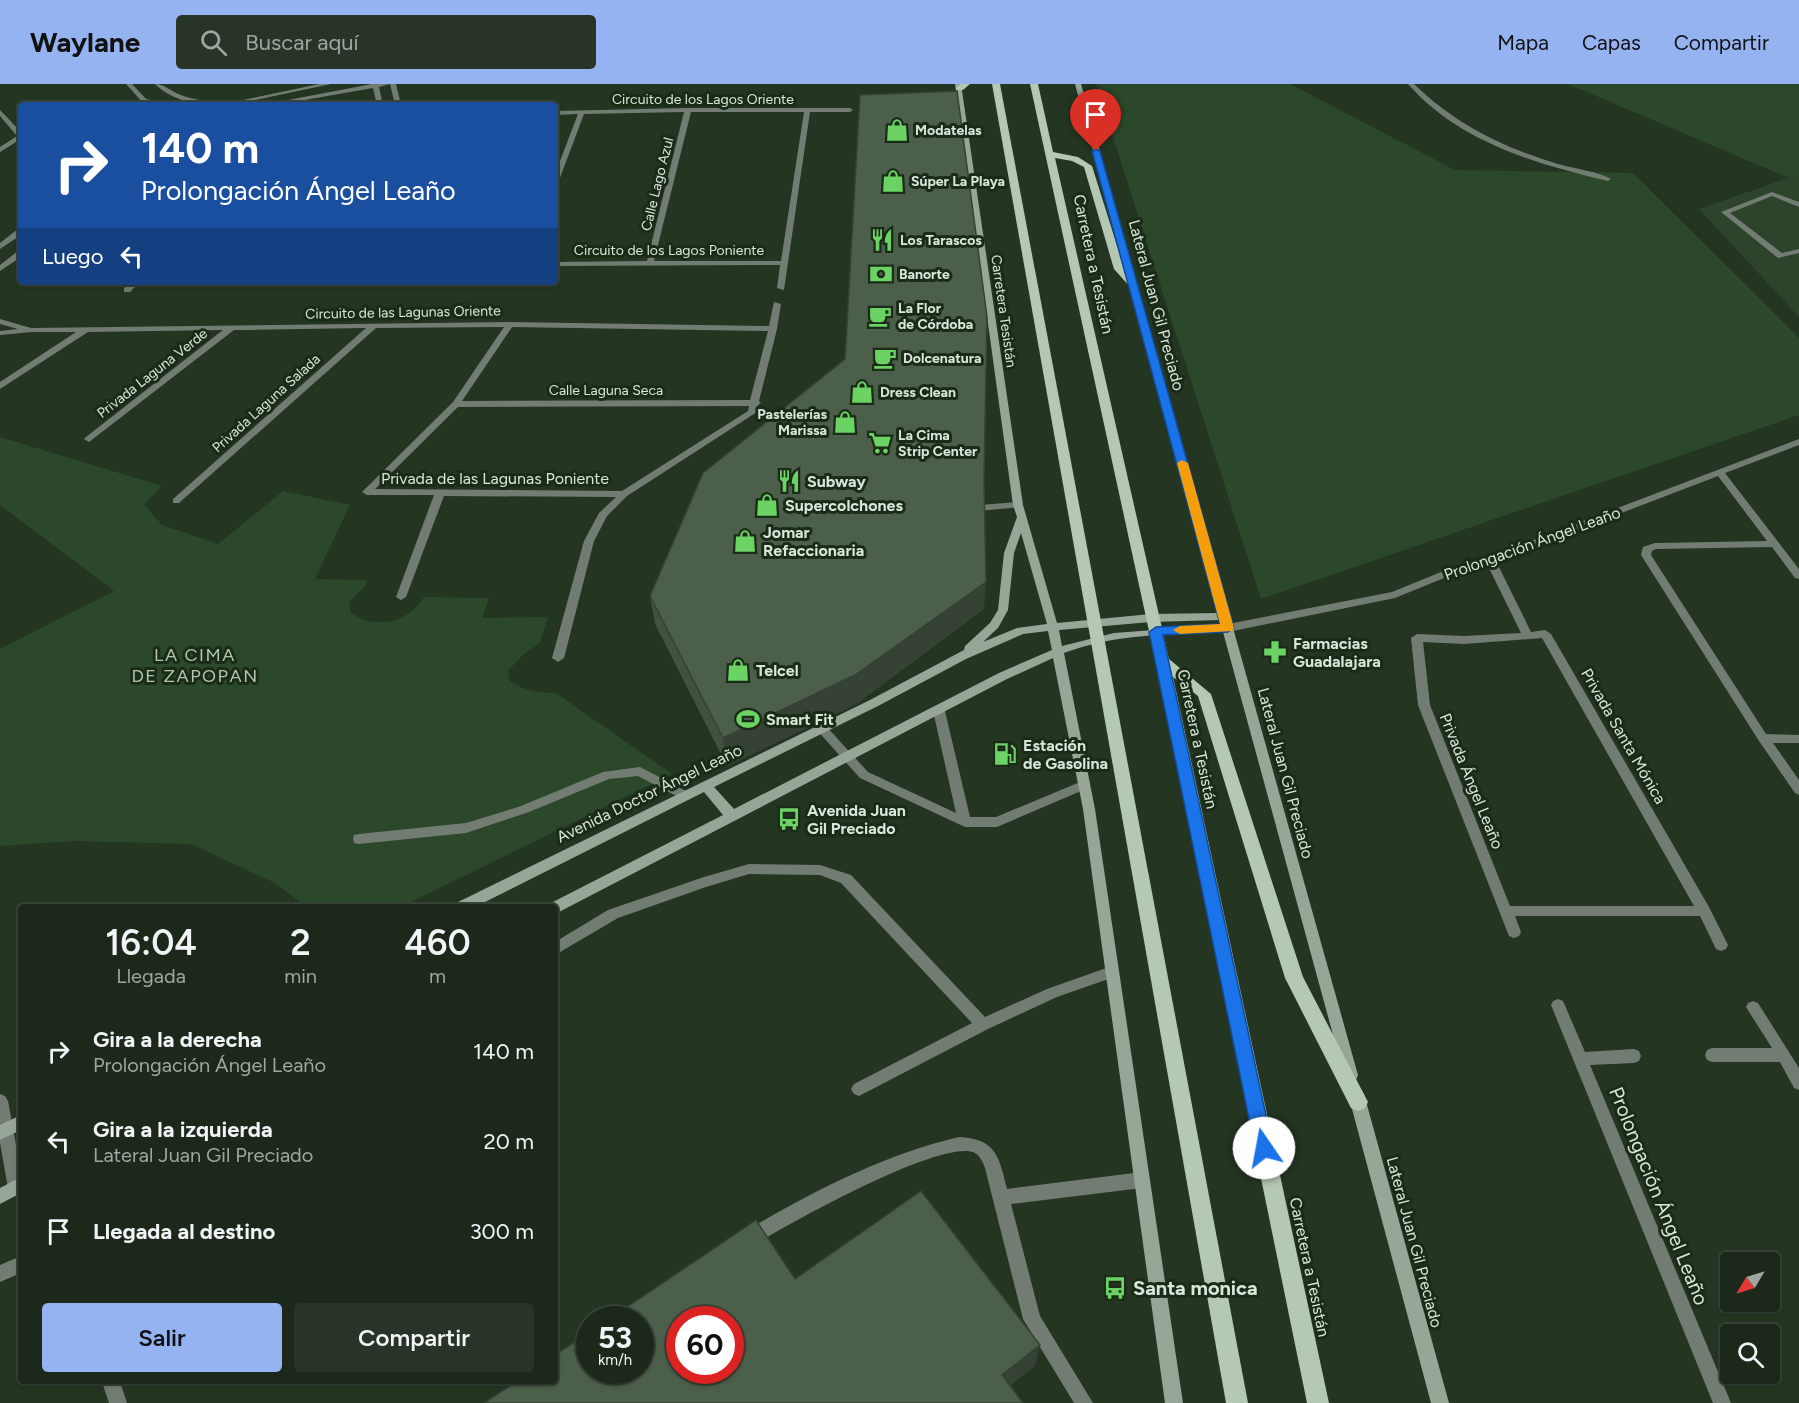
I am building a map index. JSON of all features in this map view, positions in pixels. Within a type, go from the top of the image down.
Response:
[{"type":"main road","points":[[996,84],[1237,1403]]},
{"type":"main road","name":"Carretera a Tesistán","points":[[1034,84],[1154,625],[1318,1403]]},
{"type":"main road","name":"Lateral Juan Gil Preciado","points":[[1078,84],[1440,1403]]},
{"type":"main road","name":"Carretera Tesistán","points":[[959,85],[979,251],[1020,512]]},
{"type":"main road","points":[[1049,154],[1075,159],[1088,166],[1119,269],[1134,286]]},
{"type":"main road","points":[[1020,512],[1053,627],[1084,785],[1173,1403]]},
{"type":"main road","points":[[962,656],[994,625],[1003,610],[1009,553],[1020,512]]},
{"type":"main road","name":"Prolongación Ángel Leaño","points":[[1053,627],[1095,623],[1154,625],[1226,622]]},
{"type":"main road","name":"Prolongación Ángel Leaño","points":[[1058,651],[1154,625]]},
{"type":"main road","name":"Avenida Doctor Ángel Leaño","points":[[467,904],[706,786],[872,699],[962,656],[1021,632],[1053,627]]},
{"type":"main road","points":[[558,906],[1003,676],[1058,651]]},
{"type":"main road","points":[[1161,660],[1204,694],[1294,978],[1358,1102]]},
{"type":"main road","points":[[706,786],[731,815]]},
{"type":"main road","points":[[3,1131],[18,1124]]},
{"type":"main road","points":[[0,1196],[18,1186]]},
{"type":"street","points":[[129,84],[146,102]]},
{"type":"street","points":[[158,84],[170,93],[201,102]]},
{"type":"street","points":[[238,102],[328,84]]},
{"type":"street","points":[[282,102],[387,84]]},
{"type":"street","points":[[393,84],[397,102]]},
{"type":"street","points":[[1411,84],[1427,103],[1492,143],[1555,167],[1608,179]]},
{"type":"street","points":[[375,85],[379,102],[396,97]]},
{"type":"street","name":"Calle Lago Azul","points":[[650,263],[688,110]]},
{"type":"street","points":[[781,288],[807,110]]},
{"type":"street","name":"Circuito de los Lagos Oriente","points":[[558,113],[850,110]]},
{"type":"street","points":[[558,175],[582,111]]},
{"type":"street","points":[[0,112],[18,133]]},
{"type":"street","points":[[0,150],[18,138]]},
{"type":"street","points":[[1799,205],[1772,194],[1725,212],[1780,256],[1799,251]]},
{"type":"street","points":[[0,247],[18,233]]},
{"type":"street","points":[[0,269],[18,255]]},
{"type":"street","name":"Circuito de los Lagos Poniente","points":[[558,264],[783,263]]},
{"type":"street","points":[[127,290],[133,285]]},
{"type":"street","points":[[558,658],[589,541],[603,515],[624,494],[752,412],[757,403],[774,329],[777,304]]},
{"type":"street","name":"Circuito de las Lagunas Oriente","points":[[0,321],[32,330]]},
{"type":"street","points":[[456,404],[510,324]]},
{"type":"street","name":"Circuito de las Lagunas Oriente","points":[[0,333],[86,329],[510,324],[774,329]]},
{"type":"street","name":"Privada Laguna Salada","points":[[176,501],[374,326]]},
{"type":"street","name":"Privada Laguna Verde","points":[[89,439],[231,328]]},
{"type":"street","points":[[0,386],[86,329]]},
{"type":"street","name":"Calle Laguna Seca","points":[[456,404],[757,403]]},
{"type":"street","name":"Privada de las Lagunas Poniente","points":[[456,404],[367,492],[624,494]]},
{"type":"street","name":"Prolongación Ángel Leaño","points":[[1226,622],[1259,622],[1395,595],[1450,572],[1490,560],[1799,442]]},
{"type":"street","points":[[1720,472],[1799,576]]},
{"type":"street","points":[[400,597],[440,492]]},
{"type":"street","points":[[959,509],[1020,512]]},
{"type":"street","points":[[1774,544],[1655,546],[1646,551],[1646,555],[1799,790]]},
{"type":"street","points":[[1490,560],[1528,636]]},
{"type":"street","name":"Privada Santa Mónica","points":[[1528,636],[1545,634],[1721,945]]},
{"type":"street","name":"Privada Ángel Leaño","points":[[1514,932],[1508,911],[1424,705],[1417,638],[1464,640],[1528,636]]},
{"type":"street","points":[[939,711],[965,822]]},
{"type":"street","points":[[820,728],[864,775],[965,822],[997,822],[1084,785]]},
{"type":"street","points":[[1763,738],[1799,739]]},
{"type":"street","points":[[359,839],[465,828],[525,808],[607,774],[640,771],[686,796]]},
{"type":"street","points":[[558,947],[613,914],[704,882],[749,870],[820,870],[846,879],[983,1025]]},
{"type":"street","points":[[1508,911],[1704,912]]},
{"type":"street","points":[[859,1089],[983,1025],[1052,993],[1112,972]]},
{"type":"street","name":"Prolongación Ángel Leaño","points":[[1558,1005],[1722,1403]]},
{"type":"street","points":[[1754,1007],[1799,1083]]},
{"type":"street","points":[[1712,1055],[1784,1055]]},
{"type":"street","points":[[1580,1059],[1634,1056]]},
{"type":"street","points":[[0,1101],[3,1131],[18,1186]]},
{"type":"street","points":[[735,1248],[765,1228],[871,1174],[958,1143],[975,1144],[989,1155],[1032,1319],[1084,1403]]},
{"type":"street","points":[[1001,1197],[1142,1180]]},
{"type":"street","points":[[0,1274],[18,1265]]},
{"type":"street","points":[[112,1384],[118,1403]]},
{"type":"shaded area","points":[[1096,84],[1290,84],[1455,170],[1633,173],[1799,338],[1799,415],[1261,599]]},
{"type":"shaded area","points":[[1568,84],[1799,84],[1799,174],[1789,178]]},
{"type":"shaded area","points":[[1799,174],[1799,317],[1699,209]]},
{"type":"shaded area","name":"LA CIMA DE ZAPOPAN","points":[[0,437],[162,486],[144,504],[162,525],[218,544],[283,491],[350,505],[315,579],[367,580],[366,585],[349,602],[351,613],[371,621],[391,621],[409,613],[424,597],[489,598],[482,618],[548,617],[540,643],[523,655],[508,671],[510,681],[532,691],[556,693],[672,774],[407,904],[303,904],[275,883],[191,844],[74,841],[0,846],[0,649],[114,591],[0,505]]},
{"type":"building","name":"La Cima Strip Center","points":[[957,91],[987,317],[984,481],[986,582],[855,675],[723,738],[650,596],[703,473],[845,359],[860,95]]},
{"type":"building","points":[[921,1191],[1040,1345],[1002,1375],[1023,1403],[484,1403],[513,1384],[558,1384],[558,1353],[576,1341],[576,1384],[654,1384],[654,1306],[629,1306],[756,1220],[795,1279]]},
{"type":"slow traffic","points":[[1180,630],[1228,628],[1182,463]]},
{"type":"place","name":"Modatelas","points":[[897,130]]},
{"type":"place","name":"Súper La Playa","points":[[893,181]]},
{"type":"place","name":"Los Tarascos","points":[[882,240]]},
{"type":"place","name":"Banorte","points":[[881,274]]},
{"type":"place","name":"La Flor de Córdoba","points":[[880,316]]},
{"type":"place","name":"Dolcenatura","points":[[885,358]]},
{"type":"place","name":"Dress Clean","points":[[862,392]]},
{"type":"place","name":"Pastelerías Marissa","points":[[845,422]]},
{"type":"place","name":"La Cima Strip Center","points":[[880,443]]},
{"type":"place","name":"Subway","points":[[789,481]]},
{"type":"place","name":"Supercolchones","points":[[767,505]]},
{"type":"place","name":"Jomar Refaccionaria","points":[[745,541]]},
{"type":"place","name":"Farmacias Guadalajara","points":[[1275,652]]},
{"type":"place","name":"Telcel","points":[[738,670]]},
{"type":"place","name":"Smart Fit","points":[[748,719]]},
{"type":"place","name":"Estación de Gasolina","points":[[1005,754]]},
{"type":"place","name":"Avenida Juan Gil Preciado","points":[[789,819]]},
{"type":"place","name":"Santa monica","points":[[1115,1288]]},
{"type":"district","name":"LA CIMA DE ZAPOPAN","points":[[195,665]]},
{"type":"route","points":[[1096,151],[1228,628],[1156,632],[1264,1148]]}]
